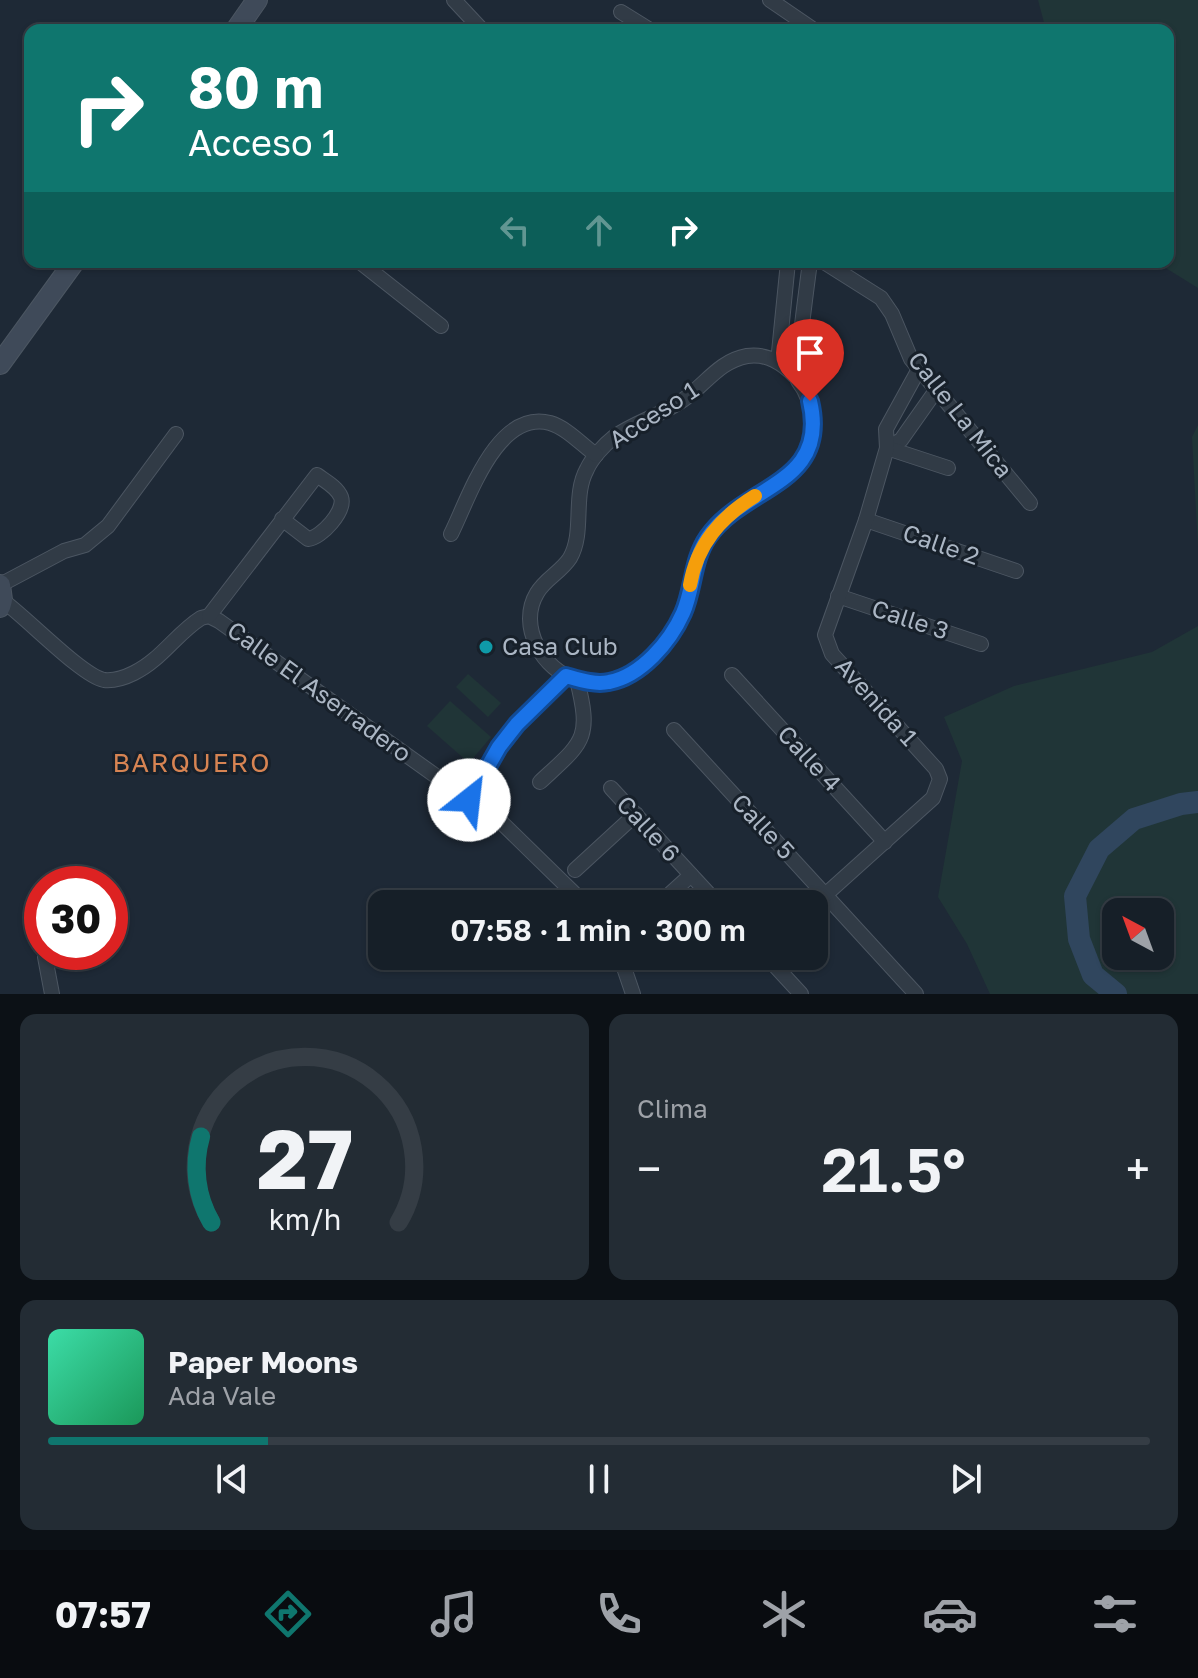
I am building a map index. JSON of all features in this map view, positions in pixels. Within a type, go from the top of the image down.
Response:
[{"type":"main road","points":[[240,24],[257,0]]},
{"type":"main road","points":[[0,364],[70,268]]},
{"type":"street","points":[[454,0],[476,24]]},
{"type":"street","points":[[770,0],[805,24]]},
{"type":"street","points":[[621,12],[640,24]]},
{"type":"street","points":[[368,268],[441,326]]},
{"type":"street","points":[[469,800],[499,747],[517,724],[572,678],[607,682],[629,674],[666,641],[683,612],[699,554],[715,528],[736,509],[784,479],[800,464],[809,449],[814,418],[810,401],[795,376],[778,362],[787,268]]},
{"type":"street","points":[[795,376],[809,268]]},
{"type":"street","name":"Calle La Mica","points":[[834,268],[881,298],[892,314],[911,359],[1030,503]]},
{"type":"street","name":"Acceso 1","points":[[572,678],[554,668],[537,646],[531,631],[530,615],[539,589],[570,557],[576,535],[580,490],[585,472],[596,455],[613,437],[686,398],[725,364],[756,355],[778,362]]},
{"type":"street","name":"Avenida 1","points":[[828,893],[933,798],[940,779],[936,769],[832,654],[825,635],[866,520],[887,448],[886,429],[919,369]]},
{"type":"street","name":"Avenida 1","points":[[887,448],[901,440],[937,389]]},
{"type":"street","points":[[451,534],[495,449],[509,432],[519,426],[531,422],[553,424],[596,455]]},
{"type":"street","points":[[1,595],[64,551],[85,545],[108,526],[176,434]]},
{"type":"street","points":[[887,448],[948,468]]},
{"type":"street","points":[[209,616],[282,519],[317,475],[340,495],[342,502],[338,511],[313,540],[282,519]]},
{"type":"street","name":"Calle 2","points":[[866,520],[1016,571]]},
{"type":"street","name":"Calle El Aserradero","points":[[1,595],[88,673],[104,680],[135,673],[193,623],[209,616],[503,824],[571,890]]},
{"type":"street","name":"Calle 3","points":[[838,596],[981,644]]},
{"type":"street","name":"Calle 4","points":[[732,675],[885,842]]},
{"type":"street","points":[[540,782],[577,747],[583,736],[585,725],[572,678]]},
{"type":"street","name":"Calle 5","points":[[674,730],[821,890]]},
{"type":"street","name":"Calle 6","points":[[611,788],[705,890]]},
{"type":"street","points":[[575,870],[636,814]]},
{"type":"street","points":[[674,890],[691,875]]},
{"type":"street","name":"Calle 5","points":[[828,897],[916,994]]},
{"type":"street","points":[[47,970],[52,994]]},
{"type":"street","points":[[625,970],[633,994]]},
{"type":"street","points":[[779,970],[801,994]]},
{"type":"green space","points":[[1038,0],[1198,0],[1198,288],[1166,268],[1174,268],[1174,24],[1044,24]]},
{"type":"green space","points":[[1198,425],[1198,547],[1192,437]]},
{"type":"green space","points":[[1198,626],[1198,994],[990,994],[967,944],[938,897],[962,761],[944,717],[1014,686],[1152,652]]},
{"type":"green space","points":[[468,674],[501,703],[488,717],[456,687]]},
{"type":"green space","points":[[450,701],[491,737],[469,763],[427,726]]},
{"type":"waterway","points":[[1116,994],[1093,975],[1079,939],[1075,896],[1099,849],[1134,819],[1181,804],[1198,802]]},
{"type":"slow traffic","points":[[690,585],[706,540],[725,518],[755,496]]},
{"type":"place","name":"Casa Club","points":[[486,647]]},
{"type":"district","name":"BARQUERO","points":[[192,763]]},
{"type":"route","points":[[469,800],[499,747],[517,724],[545,700],[566,676],[592,682],[622,678],[636,670],[666,641],[683,612],[699,554],[715,528],[753,497],[793,473],[800,464],[813,434],[814,418],[810,401]]}]
